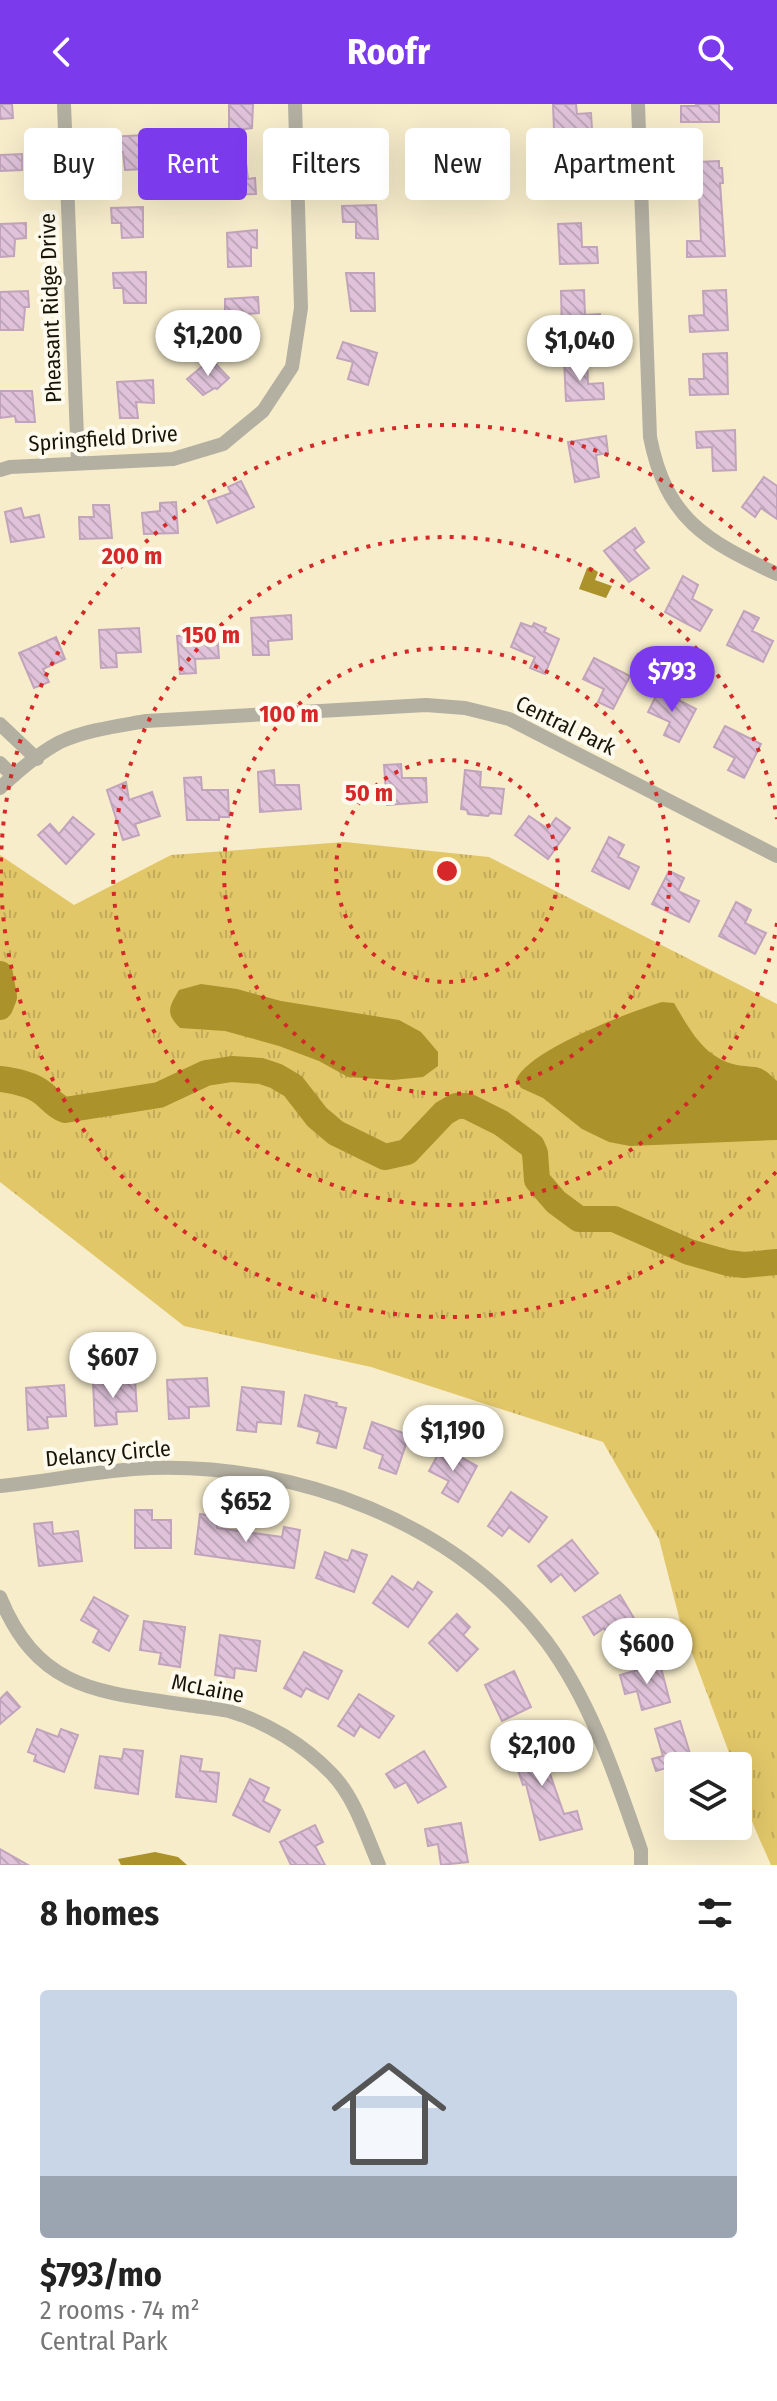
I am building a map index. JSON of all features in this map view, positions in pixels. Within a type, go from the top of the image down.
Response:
[{"type":"street","name":"Pheasant Ridge Drive","points":[[64,104],[78,463]]},
{"type":"street","name":"Springfield Drive","points":[[0,470],[173,459],[223,444],[263,411],[292,367],[301,308],[295,104]]},
{"type":"street","points":[[638,104],[650,437],[654,459],[663,486],[685,517],[714,542],[777,574]]},
{"type":"street","name":"Central Park","points":[[0,788],[60,742],[102,729],[146,721],[426,705],[465,708],[509,719],[777,856]]},
{"type":"street","points":[[0,724],[37,759]]},
{"type":"street","points":[[0,763],[13,776]]},
{"type":"street","name":"Delancy Circle","points":[[0,1486],[149,1468],[210,1470],[318,1487],[403,1523],[470,1567],[514,1602],[547,1642],[607,1751],[641,1850],[641,1865]]},
{"type":"street","name":"McLaine","points":[[0,1597],[14,1627],[36,1657],[81,1684],[104,1692],[227,1711],[261,1722],[306,1751],[333,1775],[346,1792],[379,1865]]},
{"type":"green space","points":[[345,842],[489,857],[777,1004],[777,1865],[771,1865],[752,1821],[752,1752],[729,1752],[680,1621],[659,1539],[603,1442],[371,1367],[184,1326],[0,1182],[0,855],[74,905],[171,855]]},
{"type":"shaded area","points":[[590,567],[598,572],[595,580],[612,586],[606,598],[579,589]]},
{"type":"shaded area","points":[[201,984],[237,989],[281,1001],[399,1020],[421,1032],[438,1052],[438,1066],[423,1077],[393,1080],[348,1077],[319,1061],[279,1046],[225,1031],[180,1028],[170,1014],[173,1001],[179,990]]},
{"type":"shaded area","points":[[662,1002],[674,1003],[699,1042],[715,1056],[737,1065],[762,1069],[777,1081],[777,1140],[630,1146],[609,1142],[582,1129],[543,1098],[521,1088],[516,1080],[524,1068],[559,1045],[605,1023]]},
{"type":"shaded area","points":[[155,1852],[178,1857],[187,1865],[121,1865],[118,1859]]},
{"type":"building","points":[[0,104],[12,104],[13,118],[0,119]]},
{"type":"building","points":[[229,104],[253,104],[252,128],[229,128]]},
{"type":"building","points":[[553,104],[576,104],[577,114],[591,113],[592,128],[554,128]]},
{"type":"building","points":[[719,104],[719,122],[681,122],[681,106]]},
{"type":"building","points":[[138,135],[138,169],[125,170],[122,136]]},
{"type":"building","points":[[22,154],[22,170],[0,171],[0,155]]},
{"type":"building","points":[[719,161],[719,168],[722,168],[723,183],[720,183],[725,256],[687,257],[687,241],[701,241],[699,200],[703,200],[703,162]]},
{"type":"building","points":[[247,171],[248,179],[255,178],[256,194],[247,194]]},
{"type":"building","points":[[376,205],[378,239],[356,238],[356,222],[343,222],[342,206]]},
{"type":"building","points":[[143,207],[143,237],[122,238],[121,223],[112,223],[111,208]]},
{"type":"building","points":[[26,223],[26,238],[15,239],[14,256],[0,257],[0,224]]},
{"type":"building","points":[[581,223],[582,247],[597,247],[598,263],[560,264],[558,224]]},
{"type":"building","points":[[257,230],[257,248],[251,247],[251,266],[228,267],[227,233]]},
{"type":"building","points":[[146,272],[146,303],[124,303],[123,288],[114,288],[113,273]]},
{"type":"building","points":[[346,273],[374,273],[375,311],[351,311]]},
{"type":"building","points":[[584,290],[585,315],[600,314],[600,330],[562,332],[561,291]]},
{"type":"building","points":[[726,290],[728,330],[690,332],[689,316],[704,315],[703,291]]},
{"type":"building","points":[[28,291],[29,307],[25,307],[23,330],[0,330],[0,292]]},
{"type":"building","points":[[258,297],[259,313],[247,314],[247,329],[225,328],[225,299]]},
{"type":"building","points":[[343,342],[377,353],[368,385],[348,379],[353,362],[337,358]]},
{"type":"building","points":[[727,353],[728,394],[690,395],[689,379],[704,379],[703,354]]},
{"type":"building","points":[[211,359],[229,378],[217,389],[203,395],[187,379]]},
{"type":"building","points":[[564,360],[587,360],[588,384],[603,383],[604,399],[566,401]]},
{"type":"building","points":[[153,380],[154,403],[136,402],[138,418],[120,418],[117,382]]},
{"type":"building","points":[[0,391],[32,391],[35,422],[16,422],[15,416],[0,418]]},
{"type":"building","points":[[735,430],[736,470],[713,471],[712,447],[697,448],[696,432]]},
{"type":"building","points":[[606,436],[608,453],[596,455],[599,477],[575,482],[568,442]]},
{"type":"building","points":[[764,477],[777,486],[777,519],[761,508],[755,517],[742,507]]},
{"type":"building","points":[[241,481],[254,507],[217,523],[208,501],[231,493],[228,487]]},
{"type":"building","points":[[176,502],[178,533],[144,534],[142,513],[160,511],[160,503]]},
{"type":"building","points":[[93,505],[109,505],[112,538],[80,539],[79,517],[94,517]]},
{"type":"building","points":[[21,508],[24,518],[39,515],[44,537],[11,542],[5,512]]},
{"type":"building","points":[[635,528],[644,542],[634,550],[649,568],[629,582],[604,551]]},
{"type":"building","points":[[683,576],[698,585],[692,599],[712,610],[700,631],[665,612]]},
{"type":"building","points":[[744,611],[759,618],[752,631],[773,641],[763,662],[727,645]]},
{"type":"building","points":[[291,615],[292,639],[268,641],[269,655],[253,655],[251,618]]},
{"type":"building","points":[[521,623],[532,627],[534,623],[546,628],[544,632],[559,639],[545,674],[530,668],[535,657],[511,647]]},
{"type":"building","points":[[139,628],[141,652],[116,653],[117,667],[101,668],[99,630]]},
{"type":"building","points":[[217,634],[219,658],[195,659],[196,673],[180,674],[177,636]]},
{"type":"building","points":[[56,637],[65,659],[43,669],[49,682],[34,688],[19,653]]},
{"type":"building","points":[[594,658],[630,676],[613,709],[598,702],[604,689],[583,679]]},
{"type":"building","points":[[659,690],[696,709],[679,742],[664,735],[670,722],[648,712]]},
{"type":"building","points":[[725,726],[761,744],[744,778],[728,770],[735,758],[714,747]]},
{"type":"building","points":[[401,764],[402,778],[426,778],[427,802],[387,805],[384,765]]},
{"type":"building","points":[[274,770],[275,785],[299,785],[301,809],[260,812],[258,772]]},
{"type":"building","points":[[465,770],[481,772],[480,787],[504,789],[501,814],[468,814],[467,810],[461,809]]},
{"type":"building","points":[[201,777],[202,790],[228,790],[229,817],[187,820],[184,778]]},
{"type":"building","points":[[126,782],[129,800],[152,792],[160,816],[135,824],[139,835],[123,840],[107,790]]},
{"type":"building","points":[[529,816],[548,829],[556,818],[570,828],[548,859],[515,835]]},
{"type":"building","points":[[73,817],[94,834],[66,864],[38,835],[50,824],[59,834]]},
{"type":"building","points":[[609,837],[624,845],[618,857],[639,867],[629,889],[592,871]]},
{"type":"building","points":[[669,871],[684,878],[678,891],[699,901],[689,922],[652,904]]},
{"type":"building","points":[[736,902],[751,910],[745,923],[766,933],[755,954],[719,936]]},
{"type":"building","points":[[207,1378],[209,1406],[189,1407],[189,1418],[169,1419],[167,1380]]},
{"type":"building","points":[[135,1380],[137,1411],[116,1412],[117,1424],[95,1426],[93,1382]]},
{"type":"building","points":[[64,1385],[66,1416],[47,1417],[48,1428],[28,1430],[26,1388]]},
{"type":"building","points":[[242,1387],[284,1392],[281,1424],[257,1422],[256,1432],[237,1430]]},
{"type":"building","points":[[305,1395],[346,1408],[336,1448],[317,1443],[320,1432],[298,1426]]},
{"type":"building","points":[[372,1422],[409,1435],[396,1474],[379,1468],[383,1455],[364,1448]]},
{"type":"building","points":[[442,1447],[477,1466],[458,1502],[442,1493],[449,1481],[429,1471]]},
{"type":"building","points":[[511,1492],[547,1517],[529,1542],[509,1527],[502,1536],[488,1526]]},
{"type":"building","points":[[135,1510],[152,1510],[152,1520],[171,1520],[171,1548],[135,1548]]},
{"type":"building","points":[[200,1514],[219,1517],[217,1528],[282,1537],[284,1527],[300,1530],[294,1568],[195,1554]]},
{"type":"building","points":[[52,1522],[53,1534],[78,1531],[82,1561],[39,1566],[34,1524]]},
{"type":"building","points":[[572,1540],[598,1573],[575,1591],[561,1574],[551,1582],[538,1566]]},
{"type":"building","points":[[352,1550],[367,1555],[354,1592],[316,1578],[325,1552],[348,1561]]},
{"type":"building","points":[[392,1576],[413,1590],[418,1582],[432,1592],[408,1627],[373,1603]]},
{"type":"building","points":[[620,1595],[641,1630],[615,1646],[604,1628],[594,1635],[583,1617]]},
{"type":"building","points":[[94,1597],[128,1616],[109,1651],[93,1642],[99,1630],[81,1620]]},
{"type":"building","points":[[457,1614],[470,1627],[463,1635],[478,1649],[457,1671],[429,1643]]},
{"type":"building","points":[[144,1621],[185,1627],[180,1667],[159,1664],[161,1653],[140,1650]]},
{"type":"building","points":[[220,1635],[260,1641],[256,1671],[235,1668],[234,1678],[215,1675]]},
{"type":"building","points":[[304,1652],[342,1671],[328,1699],[306,1688],[301,1697],[284,1688]]},
{"type":"building","points":[[660,1664],[670,1702],[642,1710],[637,1691],[625,1694],[620,1675]]},
{"type":"building","points":[[514,1671],[531,1707],[502,1721],[485,1685]]},
{"type":"building","points":[[7,1692],[20,1707],[0,1724],[0,1699]]},
{"type":"building","points":[[359,1694],[394,1716],[379,1738],[360,1726],[354,1736],[338,1726]]},
{"type":"building","points":[[680,1721],[690,1752],[664,1752],[664,1769],[656,1771],[652,1759],[663,1756],[655,1729]]},
{"type":"building","points":[[37,1729],[58,1737],[61,1729],[78,1735],[64,1772],[34,1761],[36,1755],[28,1752]]},
{"type":"building","points":[[546,1733],[552,1751],[543,1754],[564,1814],[577,1811],[582,1829],[540,1840],[526,1784],[523,1785],[509,1745]]},
{"type":"building","points":[[124,1749],[143,1751],[138,1794],[95,1788],[100,1756],[122,1759]]},
{"type":"building","points":[[424,1751],[446,1787],[418,1803],[406,1782],[395,1788],[386,1774]]},
{"type":"building","points":[[181,1756],[202,1759],[200,1771],[219,1773],[216,1802],[176,1797]]},
{"type":"building","points":[[250,1779],[269,1788],[263,1801],[280,1810],[269,1832],[233,1815]]},
{"type":"building","points":[[461,1823],[468,1862],[441,1865],[438,1844],[428,1846],[425,1829]]},
{"type":"building","points":[[315,1825],[323,1842],[315,1846],[325,1865],[291,1865],[280,1842]]},
{"type":"building","points":[[0,1849],[28,1865],[0,1865]]},
{"type":"waterway","points":[[0,974],[4,997],[0,1007]]},
{"type":"waterway","points":[[0,1079],[34,1088],[65,1110],[159,1095],[206,1073],[232,1069],[261,1071],[293,1086],[317,1117],[336,1133],[385,1157],[407,1152],[444,1113],[456,1106],[467,1106],[501,1123],[532,1146],[537,1180],[556,1202],[579,1219],[614,1219],[689,1252],[728,1263],[777,1262]]}]
